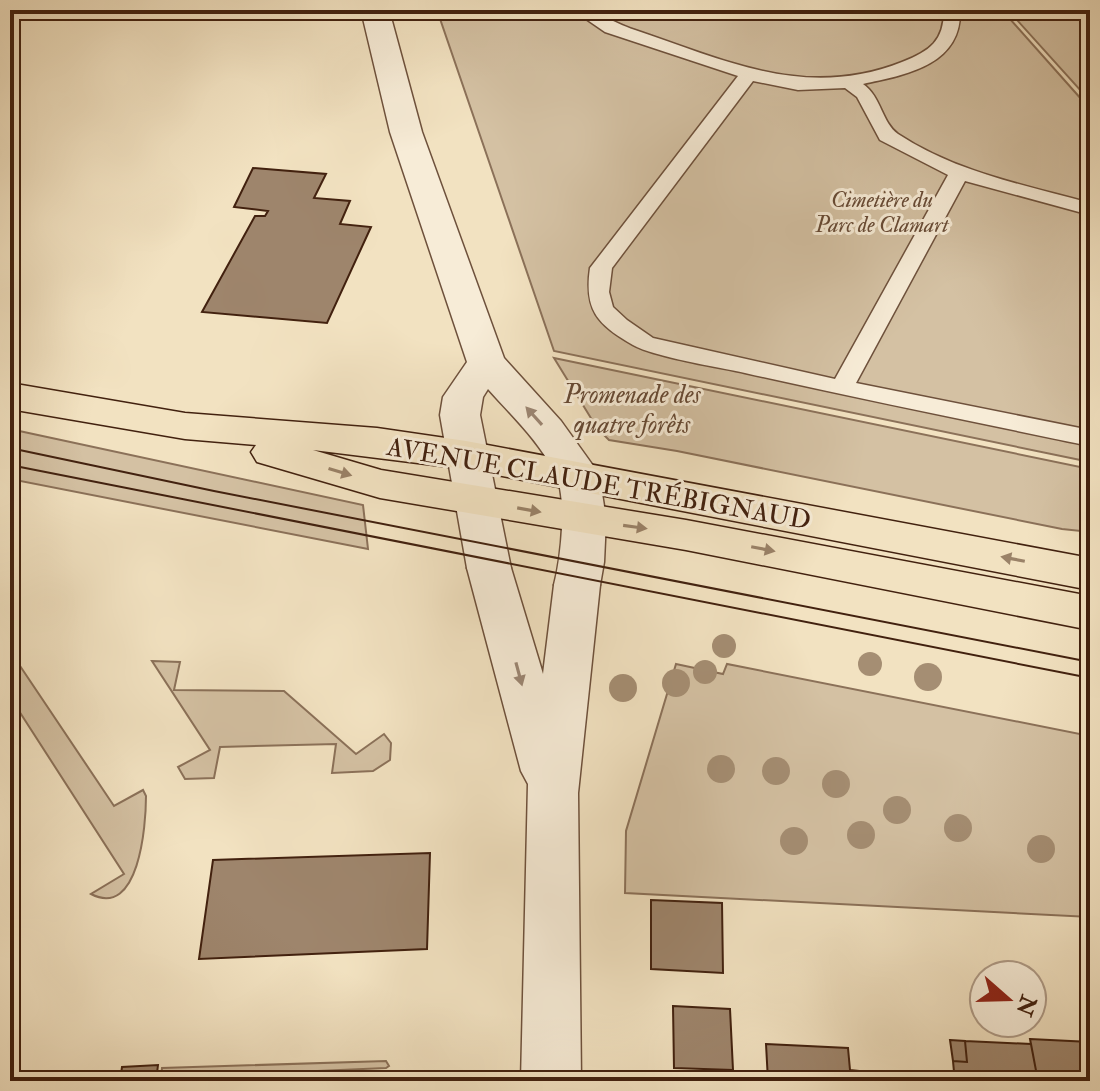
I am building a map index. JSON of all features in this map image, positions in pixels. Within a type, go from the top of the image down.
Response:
[{"type":"main road","name":"AVENUE CLAUDE TRÉBIGNAUD","points":[[10,396],[185,426],[377,442],[466,455],[1090,574]]},
{"type":"main road","name":"AVENUE CLAUDE TRÉBIGNAUD","points":[[185,426],[380,484],[686,535],[1090,613]]},
{"type":"street","points":[[375,10],[406,132],[486,362],[547,430],[578,474],[584,519],[582,562],[552,793],[551,1081]]},
{"type":"street","points":[[486,362],[463,397],[460,415],[466,455],[489,568],[552,793]]},
{"type":"lane","points":[[581,10],[611,28],[749,74],[782,84],[820,87],[903,68],[932,54],[948,40],[954,18],[952,10]]},
{"type":"lane","points":[[749,74],[601,268],[599,301],[623,330],[646,343],[842,388],[1090,438]]},
{"type":"lane","points":[[848,82],[865,94],[887,136],[959,173],[1090,209]]},
{"type":"lane","points":[[842,388],[959,173]]},
{"type":"green space","name":"Cimetière du Parc de Clamart","points":[[437,10],[1002,10],[1090,109],[1090,462],[554,351]]},
{"type":"green space","points":[[1008,10],[1090,10],[1090,101]]},
{"type":"green space","name":"Promenade des quatre forêts","points":[[554,358],[1090,469],[1090,532],[609,440],[597,428]]},
{"type":"green space","points":[[10,429],[363,505],[368,549],[10,479]]},
{"type":"green space","points":[[10,651],[114,806],[143,790],[146,796],[144,827],[136,866],[120,893],[107,898],[91,894],[124,874],[10,697]]},
{"type":"green space","points":[[152,661],[180,662],[174,690],[284,691],[356,754],[384,734],[391,743],[390,760],[373,771],[332,773],[336,744],[220,747],[214,778],[185,779],[178,767],[210,750]]},
{"type":"green space","points":[[676,664],[723,674],[727,664],[1090,736],[1090,917],[625,893],[626,831]]},
{"type":"green space","points":[[386,1061],[389,1066],[386,1068],[161,1078],[162,1068]]},
{"type":"building","points":[[253,168],[326,174],[314,198],[350,201],[340,224],[371,227],[327,323],[202,312],[255,216],[265,216],[268,211],[234,207]]},
{"type":"building","points":[[430,853],[427,949],[199,959],[213,860]]},
{"type":"building","points":[[651,900],[722,903],[723,973],[651,969]]},
{"type":"building","points":[[673,1006],[730,1009],[733,1070],[674,1068]]},
{"type":"building","points":[[1030,1039],[1090,1042],[1090,1081],[1038,1081]]},
{"type":"building","points":[[950,1040],[965,1041],[967,1062],[953,1061]]},
{"type":"building","points":[[965,1041],[1031,1044],[1038,1081],[942,1081],[940,1071],[954,1072],[953,1061],[967,1062]]},
{"type":"building","points":[[766,1044],[848,1048],[851,1081],[768,1081]]},
{"type":"building","points":[[158,1065],[156,1081],[120,1081],[122,1067]]},
{"type":"building","points":[[850,1070],[877,1073],[877,1079],[913,1081],[851,1081]]},
{"type":"tram line","points":[[10,448],[214,491],[1090,662]]},
{"type":"tram line","points":[[10,465],[1090,678]]}]
